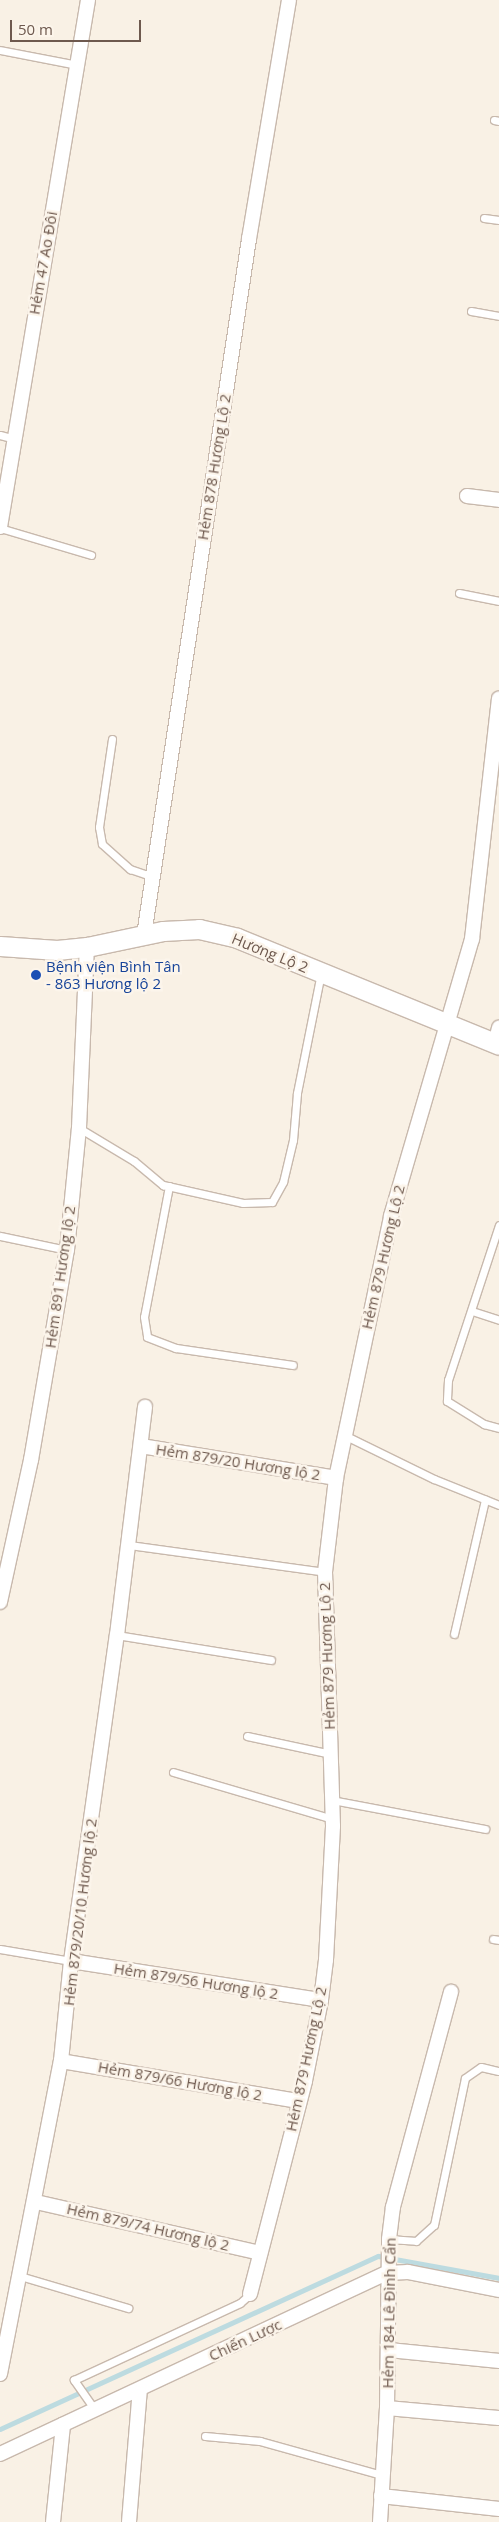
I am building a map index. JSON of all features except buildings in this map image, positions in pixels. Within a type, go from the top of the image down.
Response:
[{"type":"main road","name":"Hương Lộ 2","points":[[0,946],[57,950],[87,948],[144,935],[199,929],[237,938],[448,1025],[498,1039]]},
{"type":"street","name":"Hẻm 47 Ao Đôi","points":[[0,528],[88,0]]},
{"type":"street","name":"Hẻm 878 Hương Lộ 2","points":[[144,935],[249,239],[289,0]]},
{"type":"street","points":[[467,496],[499,500]]},
{"type":"street","name":"Hẻm 879 Hương Lộ 2","points":[[250,2294],[322,2000],[333,1819],[325,1572],[336,1478],[391,1216],[427,1085],[448,1025],[472,939],[499,699]]},
{"type":"street","name":"Hẻm 891 Hương lộ 2","points":[[0,1602],[31,1460],[67,1250],[79,1128],[87,948]]},
{"type":"street","name":"Hẻm 879/20/10 Hương lộ 2","points":[[0,2374],[36,2202],[61,2061],[71,1961],[118,1635],[145,1406]]},
{"type":"street","name":"Hẻm 879/20 Hương lộ 2","points":[[141,1446],[336,1478]]},
{"type":"street","name":"Hẻm 879/56 Hương lộ 2","points":[[71,1961],[322,2000]]},
{"type":"street","name":"Hẻm 184 Lê Đình Cẩn","points":[[380,2522],[388,2408],[388,2243],[394,2207],[451,1992]]},
{"type":"street","name":"Hẻm 879/66 Hương lộ 2","points":[[61,2061],[298,2101]]},
{"type":"street","name":"Hẻm 879/74 Hương lộ 2","points":[[36,2202],[260,2253]]},
{"type":"street","name":"Chiến Lược","points":[[0,2454],[63,2425],[92,2407],[140,2389],[388,2270],[408,2272],[499,2290]]},
{"type":"street","points":[[389,2350],[499,2361]]},
{"type":"street","points":[[128,2522],[140,2389]]},
{"type":"street","points":[[388,2408],[499,2418]]},
{"type":"street","points":[[54,2522],[63,2425]]},
{"type":"street","points":[[381,2496],[499,2509]]},
{"type":"lane","points":[[0,50],[77,65]]},
{"type":"lane","points":[[484,218],[499,220]]},
{"type":"lane","points":[[471,311],[499,316]]},
{"type":"lane","points":[[0,435],[15,439]]},
{"type":"lane","points":[[0,528],[91,554]]},
{"type":"lane","points":[[460,593],[499,601]]},
{"type":"lane","points":[[112,739],[99,827],[102,844],[130,868],[153,877]]},
{"type":"lane","points":[[79,1128],[169,1186],[243,1203],[272,1202],[283,1182],[293,1140],[297,1093],[321,973]]},
{"type":"lane","points":[[169,1186],[144,1317],[147,1337],[176,1348],[293,1365]]},
{"type":"lane","points":[[499,1228],[448,1380],[447,1401],[484,1424],[499,1428]]},
{"type":"lane","points":[[0,1236],[67,1250]]},
{"type":"lane","points":[[472,1311],[499,1320]]},
{"type":"lane","points":[[344,1435],[434,1479],[499,1506]]},
{"type":"lane","points":[[454,1634],[485,1500]]},
{"type":"lane","points":[[129,1545],[325,1572]]},
{"type":"lane","points":[[118,1635],[271,1660]]},
{"type":"lane","points":[[247,1736],[331,1754]]},
{"type":"lane","points":[[173,1772],[333,1819]]},
{"type":"lane","points":[[332,1800],[485,1829]]},
{"type":"lane","points":[[0,1949],[71,1961]]},
{"type":"lane","points":[[388,2243],[416,2241],[434,2224],[466,2078],[481,2067],[499,2071]]},
{"type":"lane","points":[[20,2276],[128,2308]]},
{"type":"lane","points":[[92,2407],[74,2380],[240,2304],[250,2294]]},
{"type":"lane","points":[[205,2436],[260,2441],[382,2475]]},
{"type":"waterway","points":[[0,2429],[378,2256],[499,2278]]},
{"type":"place","name":"Bệnh viện Bình Tân - 863 Hương lộ 2","points":[[36,975]]}]
